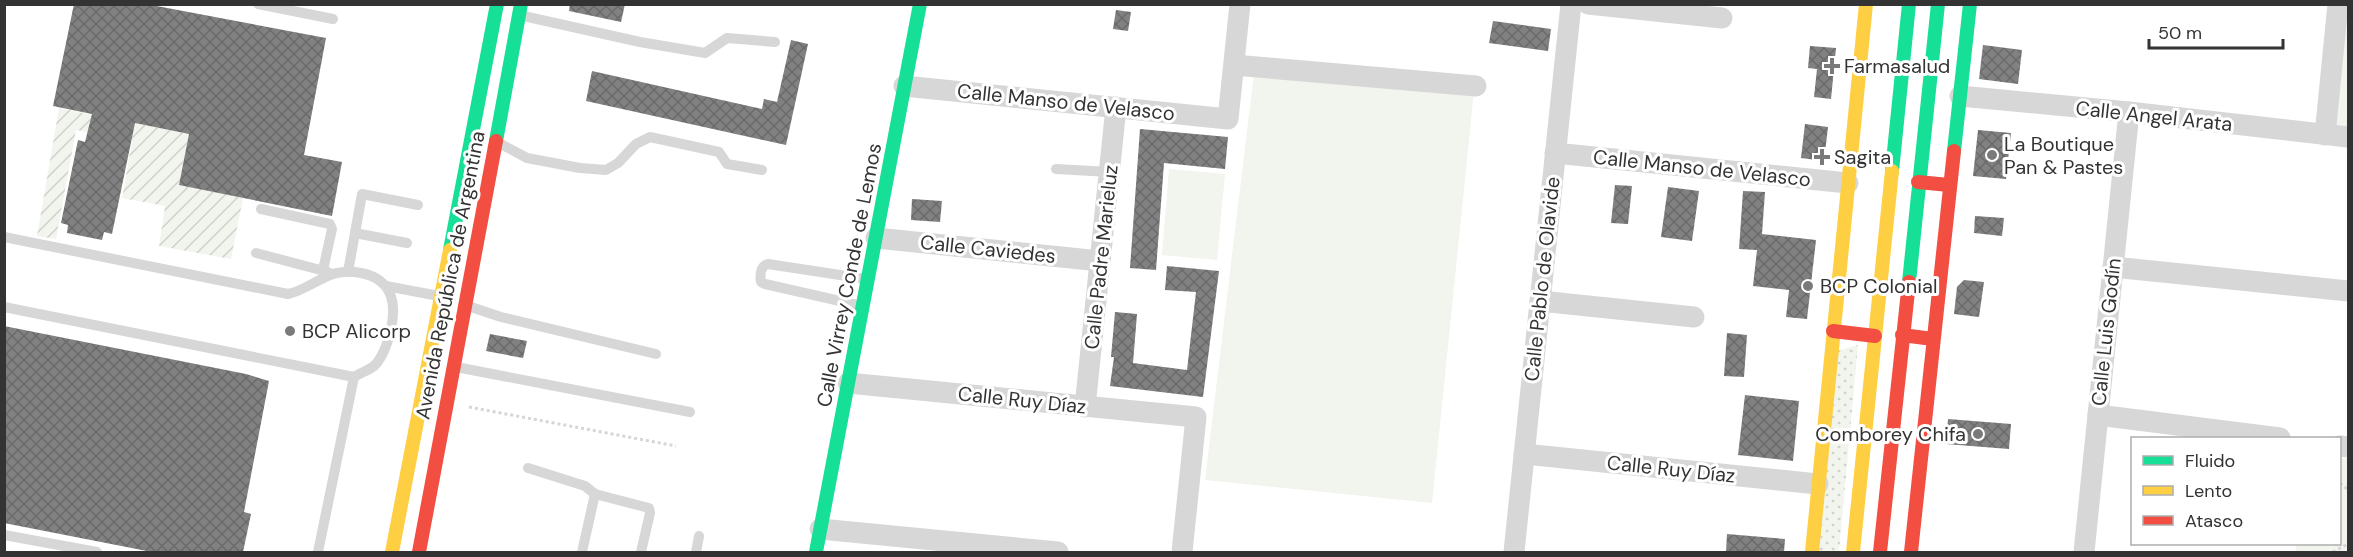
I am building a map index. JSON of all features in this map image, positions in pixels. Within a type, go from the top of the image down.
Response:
[{"type":"main road","name":"Avenida República de Argentina","points":[[392,552],[497,4]]},
{"type":"main road","name":"Calle Virrey Conde de Lemos","points":[[816,552],[920,4]]},
{"type":"main road","points":[[1812,552],[1866,4]]},
{"type":"main road","points":[[1853,552],[1909,4]]},
{"type":"main road","points":[[1880,552],[1938,4]]},
{"type":"main road","points":[[1911,552],[1970,4]]},
{"type":"main road","name":"Avenida República de Argentina","points":[[419,552],[520,10]]},
{"type":"main road","points":[[463,180],[487,183]]},
{"type":"main road","points":[[1918,182],[1949,185]]},
{"type":"main road","points":[[445,275],[469,279]]},
{"type":"main road","points":[[1833,331],[1875,336]]},
{"type":"main road","points":[[1902,335],[1933,339]]},
{"type":"street","points":[[1240,4],[1234,65],[1476,86]]},
{"type":"street","name":"Calle Pablo de Olavide","points":[[1514,552],[1571,4]]},
{"type":"street","points":[[1588,4],[1722,18]]},
{"type":"street","points":[[2325,135],[2338,4]]},
{"type":"street","name":"Calle Manso de Velasco","points":[[904,86],[1228,118],[1234,65]]},
{"type":"street","name":"Calle Angel Arata","points":[[1959,96],[2349,137]]},
{"type":"street","name":"Calle Padre Marieluz","points":[[1085,407],[1116,107]]},
{"type":"street","name":"Calle Luis Godín","points":[[2084,552],[2128,112]]},
{"type":"street","name":"Calle Manso de Velasco","points":[[1556,153],[1848,183]]},
{"type":"street","name":"Calle Caviedes","points":[[876,238],[1100,261]]},
{"type":"street","points":[[2113,267],[2349,291]]},
{"type":"street","points":[[1540,301],[1694,316]]},
{"type":"street","name":"Calle Ruy Díaz","points":[[848,383],[1196,417],[1182,552]]},
{"type":"street","points":[[2098,414],[2272,437]]},
{"type":"street","name":"Calle Ruy Díaz","points":[[1524,454],[1818,484]]},
{"type":"street","points":[[820,529],[1058,552]]},
{"type":"lane","points":[[258,4],[333,19]]},
{"type":"lane","points":[[520,10],[640,42],[705,53],[727,38],[775,42]]},
{"type":"lane","points":[[495,141],[527,158],[580,168],[606,170],[618,163],[636,144],[650,137],[719,152],[728,164],[762,170]]},
{"type":"lane","points":[[1056,169],[1110,172]]},
{"type":"lane","points":[[348,272],[362,194],[418,205]]},
{"type":"lane","points":[[261,209],[330,224],[332,228],[328,272]]},
{"type":"lane","points":[[355,233],[407,243]]},
{"type":"lane","points":[[4,237],[288,294],[301,291],[328,272]]},
{"type":"lane","points":[[4,307],[354,377],[374,366],[386,348],[392,326],[394,303],[386,286],[379,279],[360,273],[328,272],[256,253]]},
{"type":"lane","points":[[862,306],[765,284],[761,282],[760,276],[762,268],[768,264],[868,279]]},
{"type":"lane","points":[[386,286],[441,297]]},
{"type":"lane","points":[[464,304],[501,317],[656,354]]},
{"type":"lane","points":[[453,366],[690,412]]},
{"type":"lane","points":[[318,552],[354,377]]},
{"type":"lane","points":[[528,468],[585,486],[595,494],[649,508],[650,513],[640,552]]},
{"type":"lane","points":[[582,552],[595,494]]},
{"type":"lane","points":[[4,535],[96,552]]},
{"type":"lane","points":[[696,552],[699,536]]},
{"type":"path","points":[[446,403],[676,446]]},
{"type":"path","points":[[2333,552],[2349,544]]},
{"type":"shaded area","points":[[2343,5],[2348,5],[2348,130],[2333,129]]},
{"type":"shaded area","points":[[1254,73],[1474,91],[1432,503],[1205,480]]},
{"type":"shaded area","points":[[59,108],[189,134],[179,184],[243,198],[231,259],[159,246],[165,206],[122,198],[132,141],[76,130],[56,239],[37,236]]},
{"type":"shaded area","points":[[1169,169],[1225,174],[1217,260],[1162,255]]},
{"type":"shaded area","points":[[1858,345],[1839,552],[1817,552],[1837,351]]},
{"type":"shaded area","points":[[2341,458],[2348,459],[2348,552],[2295,552],[2297,545],[2341,545]]},
{"type":"building","points":[[74,4],[146,4],[326,38],[304,155],[342,162],[332,216],[179,185],[189,134],[135,123],[112,234],[104,232],[102,240],[67,233],[68,225],[61,223],[78,140],[85,142],[92,114],[53,106]]},
{"type":"building","points":[[570,4],[625,4],[621,22],[569,11]]},
{"type":"building","points":[[1116,10],[1131,12],[1128,31],[1113,29]]},
{"type":"building","points":[[1493,21],[1551,29],[1548,51],[1489,43]]},
{"type":"building","points":[[791,40],[808,44],[786,145],[586,101],[592,71],[762,109],[764,99],[777,102]]},
{"type":"building","points":[[1983,45],[2022,50],[2018,84],[1979,79]]},
{"type":"building","points":[[1810,46],[1836,48],[1831,99],[1814,97],[1817,69],[1808,68]]},
{"type":"building","points":[[1805,124],[1828,127],[1824,161],[1801,158]]},
{"type":"building","points":[[1140,129],[1228,137],[1225,169],[1164,163],[1156,270],[1130,268]]},
{"type":"building","name":"La Boutique Pan & Pastes","points":[[1978,130],[2011,133],[2006,179],[1973,176]]},
{"type":"building","points":[[1615,185],[1632,186],[1628,224],[1611,223]]},
{"type":"building","points":[[1668,187],[1699,191],[1692,241],[1661,237]]},
{"type":"building","points":[[1743,191],[1765,192],[1762,234],[1816,240],[1807,319],[1786,317],[1789,290],[1753,286],[1757,250],[1739,249]]},
{"type":"building","points":[[912,199],[942,201],[940,222],[911,220]]},
{"type":"building","points":[[1975,216],[2004,218],[2002,236],[1974,233]]},
{"type":"building","points":[[1167,266],[1219,271],[1203,397],[1110,386],[1114,357],[1111,357],[1115,312],[1137,314],[1133,363],[1187,370],[1196,292],[1165,290]]},
{"type":"building","points":[[1964,280],[1984,282],[1979,317],[1954,314],[1957,287]]},
{"type":"building","points":[[4,326],[246,374],[269,381],[244,512],[251,514],[243,552],[152,552],[4,523]]},
{"type":"building","points":[[1727,333],[1747,335],[1744,377],[1724,376]]},
{"type":"building","points":[[490,334],[527,341],[523,358],[486,351]]},
{"type":"building","points":[[1745,395],[1799,401],[1793,461],[1738,455]]},
{"type":"building","name":"Comborey Chifa","points":[[1948,419],[2011,424],[2009,449],[1946,444]]},
{"type":"building","points":[[1727,534],[1785,539],[1784,552],[1726,552]]},
{"type":"traffic: fast","points":[[450,250],[497,4]]},
{"type":"traffic: fast","points":[[496,141],[521,4]]},
{"type":"traffic: fast","points":[[816,552],[920,4]]},
{"type":"traffic: fast","points":[[1892,171],[1909,4]]},
{"type":"traffic: fast","points":[[1909,282],[1938,4]]},
{"type":"traffic: fast","points":[[1954,151],[1970,4]]},
{"type":"traffic: slow","points":[[1812,552],[1866,4]]},
{"type":"traffic: slow","points":[[1853,552],[1892,171]]},
{"type":"traffic: slow","points":[[392,552],[450,250]]},
{"type":"traffic: jam","points":[[419,552],[496,141]]},
{"type":"traffic: jam","points":[[1911,552],[1954,151]]},
{"type":"traffic: jam","points":[[1918,182],[1949,185]]},
{"type":"traffic: jam","points":[[1880,552],[1909,282]]},
{"type":"traffic: jam","points":[[1833,331],[1875,336]]},
{"type":"traffic: jam","points":[[1902,335],[1933,339]]},
{"type":"place","name":"Farmasalud","points":[[1832,66]]},
{"type":"place","name":"La Boutique Pan & Pastes","points":[[1992,155]]},
{"type":"place","name":"Sagita","points":[[1822,157]]},
{"type":"place","name":"BCP Colonial","points":[[1808,286]]},
{"type":"place","name":"BCP Alicorp","points":[[290,331]]},
{"type":"place","name":"Comborey Chifa","points":[[1978,434]]}]
